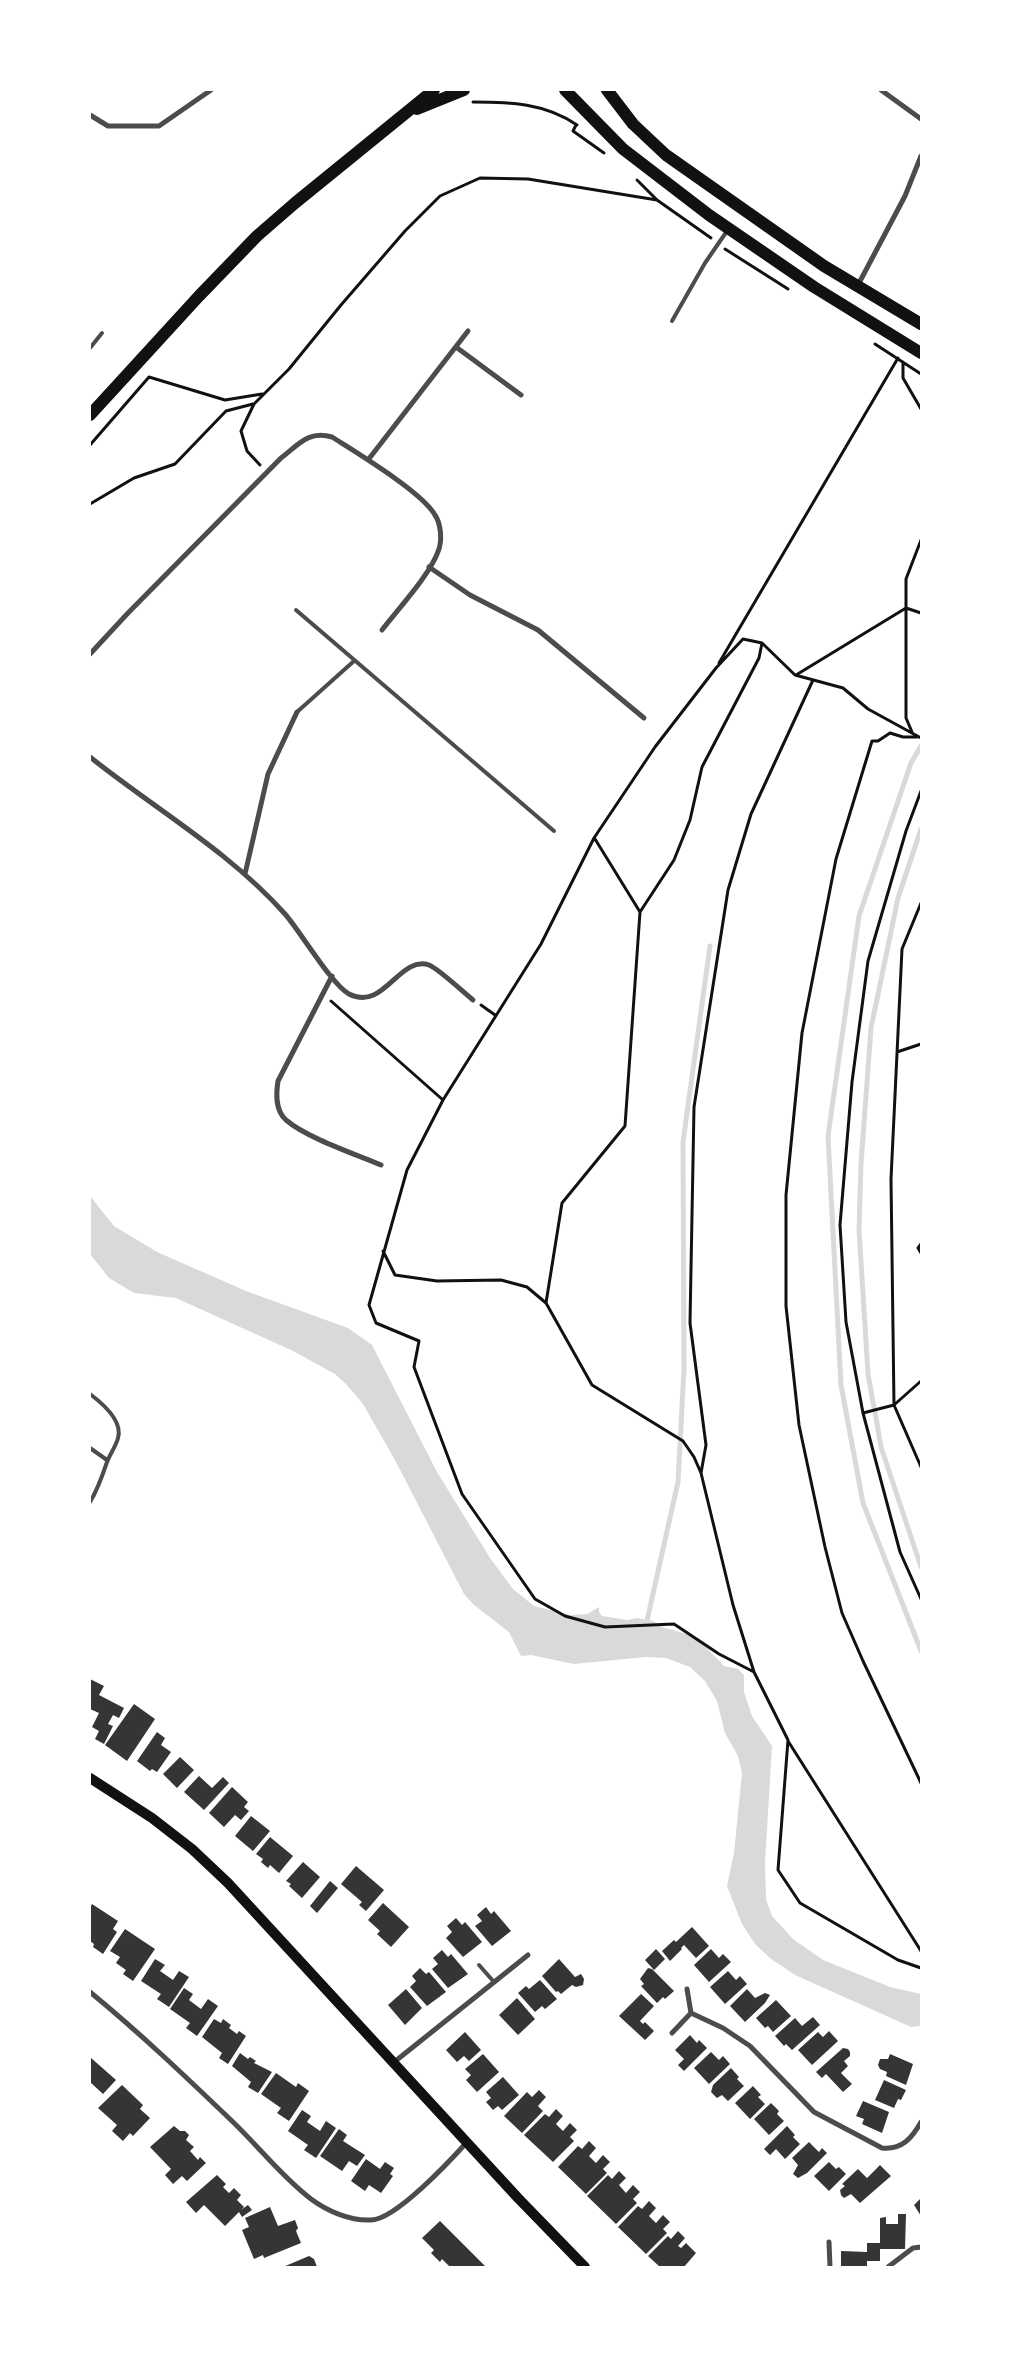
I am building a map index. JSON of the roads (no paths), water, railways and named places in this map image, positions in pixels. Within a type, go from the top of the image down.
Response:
[{"type":"main road","points":[[90,415],[187,309],[258,236],[295,203],[406,115],[434,90]]},
{"type":"main road","points":[[406,115],[464,90]]},
{"type":"main road","points":[[565,90],[623,149],[728,229],[814,287],[921,353]]},
{"type":"main road","points":[[607,90],[633,124],[666,155],[824,266],[921,324]]},
{"type":"main road","points":[[90,1778],[152,1818],[192,1849],[228,1883],[393,2063],[585,2267]]},
{"type":"street","points":[[90,115],[108,126],[159,126],[211,90]]},
{"type":"street","points":[[881,90],[921,119]]},
{"type":"street","points":[[858,285],[905,196],[920,160]]},
{"type":"street","points":[[368,460],[468,331]]},
{"type":"street","points":[[456,347],[521,395]]},
{"type":"street","points":[[90,654],[128,613],[268,472],[307,438],[320,434],[332,437],[368,460],[422,500],[436,516],[440,531],[439,549],[429,567],[382,630]]},
{"type":"street","points":[[429,567],[470,595],[538,630],[644,718]]},
{"type":"street","points":[[245,874],[268,774],[297,712]]},
{"type":"street","points":[[90,757],[198,836],[245,874],[286,915],[348,994],[366,998],[383,990],[404,971],[418,963],[430,966],[473,1000]]},
{"type":"street","points":[[332,976],[278,1081],[275,1098],[285,1120],[307,1133],[381,1165]]},
{"type":"street","points":[[393,2063],[528,1955]]},
{"type":"street","points":[[687,1989],[692,2013]]},
{"type":"street","points":[[90,1992],[149,2041],[258,2147],[288,2180],[326,2209],[342,2215],[372,2220],[380,2217],[396,2209],[442,2170],[467,2142]]},
{"type":"street","points":[[672,2033],[692,2013]]},
{"type":"street","points":[[692,2013],[723,2028],[750,2046],[814,2112],[882,2148],[893,2149],[903,2145],[916,2132],[921,2122]]},
{"type":"street","points":[[829,2242],[830,2267]]},
{"type":"street","points":[[888,2267],[894,2265],[913,2248],[921,2247]]},
{"type":"lane","points":[[672,321],[705,263],[728,229]]},
{"type":"lane","points":[[90,348],[102,333]]},
{"type":"lane","points":[[296,610],[554,831]]},
{"type":"lane","points":[[297,712],[354,661]]},
{"type":"lane","points":[[90,1394],[107,1409],[119,1428],[118,1437],[99,1488],[90,1502]]},
{"type":"lane","points":[[90,1448],[108,1460]]},
{"type":"lane","points":[[479,1965],[494,1982]]},
{"type":"waterway","points":[[921,746],[911,763],[859,916],[828,1136],[841,1385],[863,1503],[921,1651]]},
{"type":"waterway","points":[[874,1408],[868,1374],[859,1230],[861,1164],[871,1028],[898,898],[921,829]]},
{"type":"waterway","points":[[646,1625],[678,1482],[684,1369],[683,1142],[710,946]]},
{"type":"waterway","points":[[875,1412],[881,1447],[921,1567]]}]
